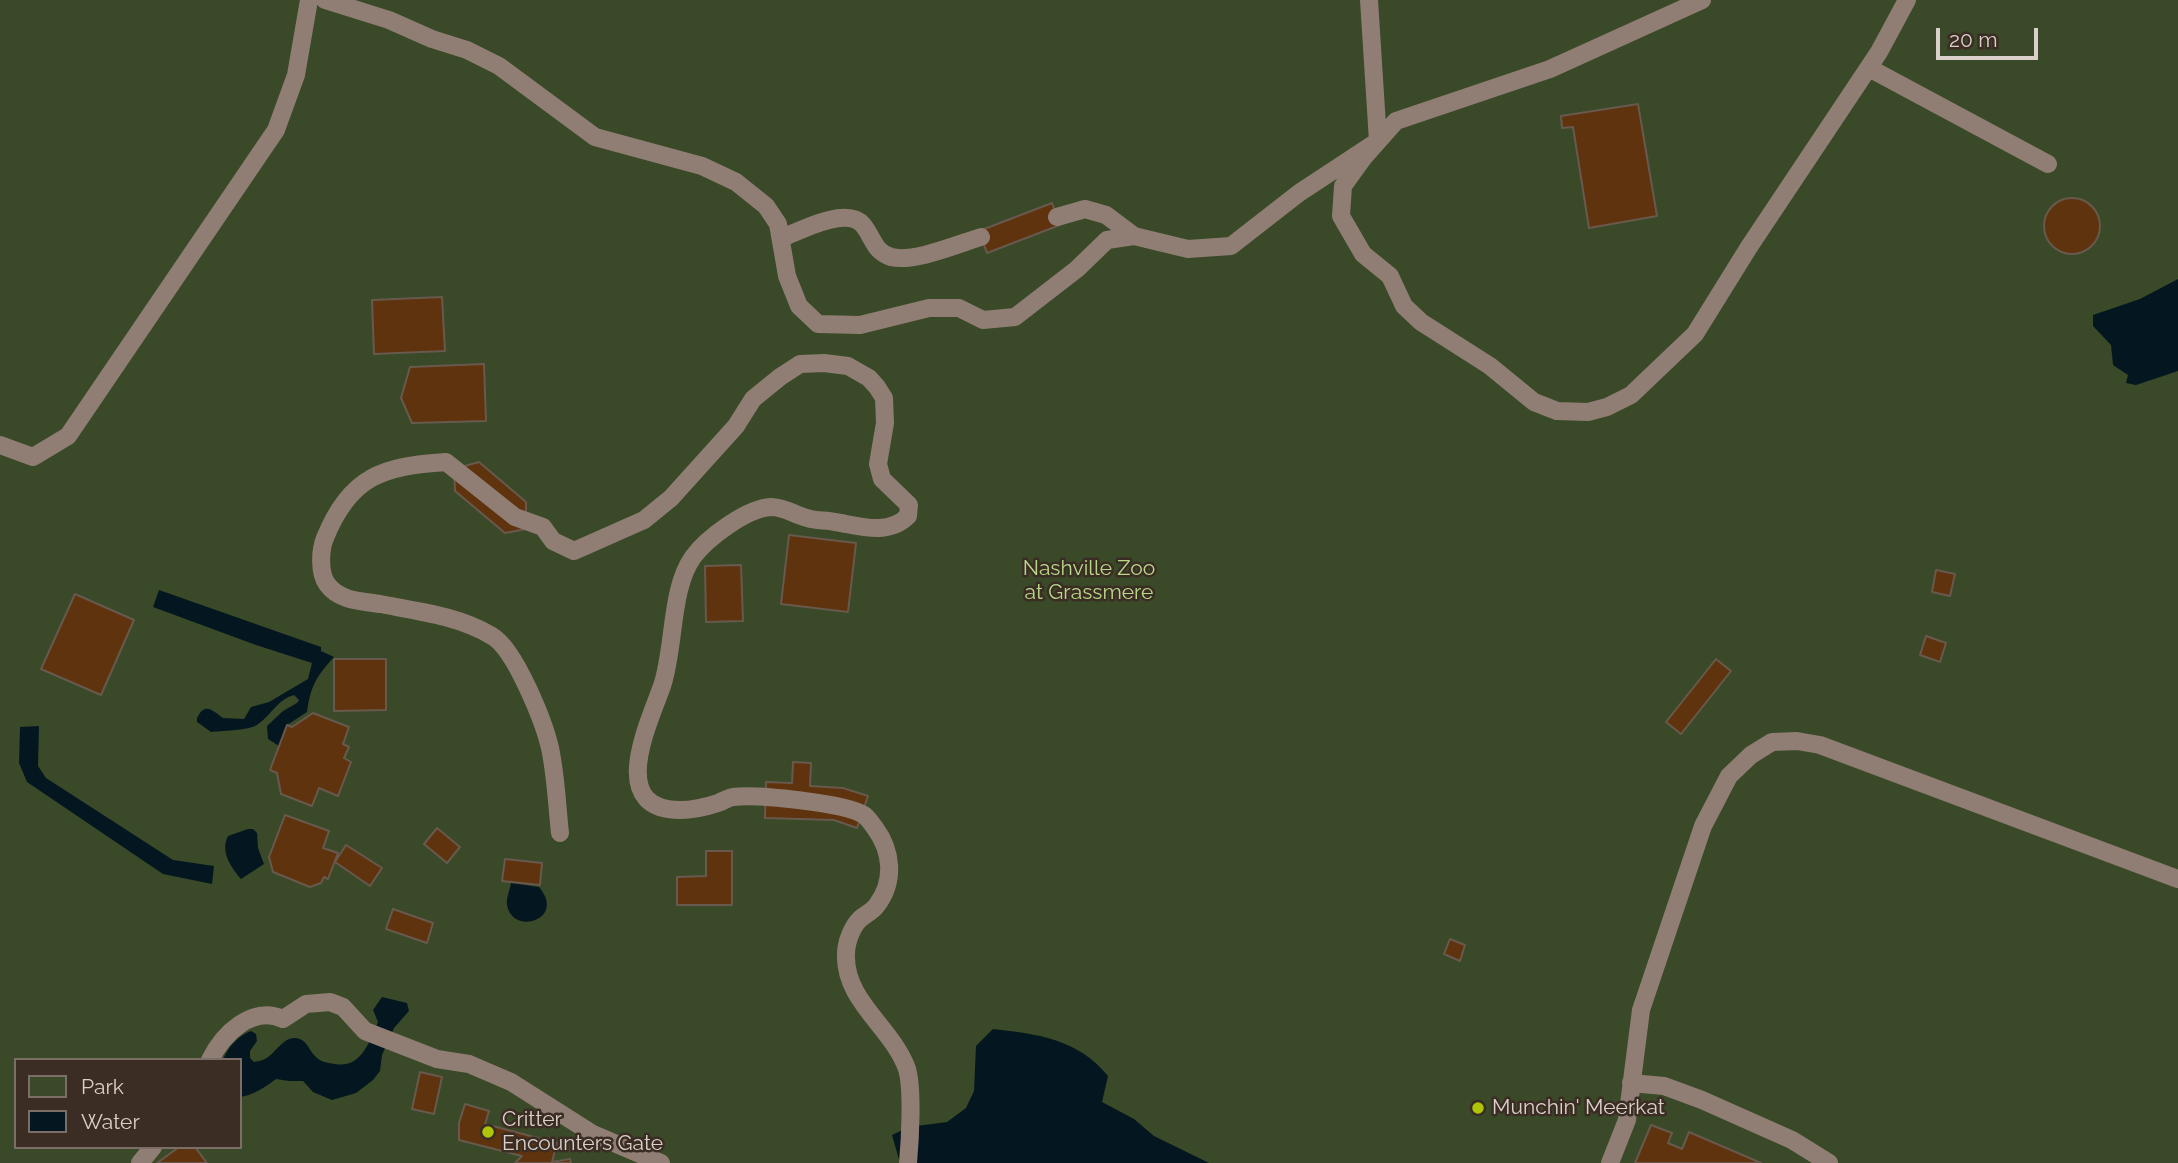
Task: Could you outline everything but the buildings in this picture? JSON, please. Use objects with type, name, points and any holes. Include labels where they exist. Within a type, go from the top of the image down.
[{"type":"lane","points":[[0,445],[33,457],[68,436],[276,130],[296,75],[309,0]]},
{"type":"lane","points":[[325,0],[389,20],[432,39],[467,50],[499,66],[596,137],[702,166],[736,182],[766,206],[778,224],[787,276],[799,306],[818,324],[860,325],[929,308],[958,308],[982,320],[1015,317],[1077,269],[1107,240],[1134,236],[1188,249],[1230,246],[1299,193],[1378,141]]},
{"type":"lane","points":[[1369,0],[1378,141]]},
{"type":"lane","points":[[1702,0],[1549,69],[1396,121],[1343,186],[1341,216],[1363,254],[1391,276],[1404,306],[1421,322],[1490,366],[1534,402],[1557,411],[1588,412],[1607,407],[1631,395],[1695,334],[1749,247],[1868,68],[1907,0]]},
{"type":"lane","points":[[1868,68],[2048,164]]},
{"type":"lane","points":[[1057,217],[1085,209],[1106,215],[1134,236]]},
{"type":"lane","points":[[782,238],[832,219],[851,217],[863,224],[880,252],[894,258],[916,256],[981,237]]},
{"type":"lane","points":[[560,833],[550,748],[513,657],[495,637],[467,624],[434,614],[341,597],[325,583],[321,549],[334,514],[352,491],[375,475],[410,465],[446,462],[515,517],[543,527],[553,541],[574,551],[643,520],[671,498],[736,426],[753,399],[800,364],[836,364],[859,371],[877,387],[884,398],[885,423],[878,464],[882,479],[909,505],[908,516],[900,525],[881,529],[807,518],[784,508],[756,509],[733,523],[702,548],[693,558],[682,584],[663,682],[639,750],[636,778],[652,804],[665,809],[700,807],[732,797],[835,805],[864,815],[882,838],[888,850],[890,876],[877,906],[858,921],[849,935],[846,954],[849,981],[894,1044],[907,1071],[910,1108],[908,1163]]},
{"type":"lane","points":[[1610,1163],[1627,1121],[1641,1010],[1703,826],[1729,776],[1751,755],[1772,742],[1797,741],[1820,745],[2178,879]]},
{"type":"lane","points":[[211,1058],[215,1049],[239,1024],[259,1015],[283,1019],[306,1004],[330,1002],[343,1007],[365,1031],[437,1059],[469,1064],[511,1082],[593,1134],[661,1163]]},
{"type":"lane","points":[[1632,1083],[1664,1086],[1702,1100],[1792,1140],[1829,1163]]},
{"type":"lane","points":[[140,1163],[151,1149]]},
{"type":"green space","name":"Nashville Zoo at Grassmere","points":[[0,0],[2178,0],[2178,1163],[0,1163]]},
{"type":"water","points":[[2178,279],[2178,371],[2136,385],[2126,383],[2128,375],[2113,365],[2111,345],[2093,326],[2093,315],[2140,299]]},
{"type":"water","points":[[159,590],[321,647],[321,651],[334,657],[315,682],[307,712],[287,725],[279,746],[268,739],[267,726],[283,711],[297,703],[299,700],[294,695],[283,700],[260,723],[251,727],[211,732],[197,722],[197,718],[203,710],[209,709],[223,718],[244,719],[251,707],[269,702],[308,679],[312,663],[153,607]]},
{"type":"water","points":[[39,726],[38,766],[46,778],[173,860],[214,866],[212,884],[163,874],[27,782],[19,763],[20,727]]},
{"type":"water","points":[[248,829],[257,833],[258,848],[264,864],[241,879],[228,859],[225,848],[228,836]]},
{"type":"water","points":[[511,883],[539,887],[546,899],[547,908],[542,915],[527,922],[518,920],[511,914],[507,902]]},
{"type":"water","points":[[382,997],[407,1003],[409,1011],[394,1028],[382,1055],[380,1071],[356,1093],[332,1100],[313,1092],[303,1081],[276,1079],[255,1093],[242,1096],[242,1058],[224,1058],[230,1047],[242,1036],[251,1031],[256,1034],[257,1041],[250,1051],[250,1058],[254,1062],[269,1057],[287,1040],[295,1038],[305,1042],[319,1060],[344,1064],[358,1058],[368,1045],[378,1022],[373,1010]]},
{"type":"water","points":[[993,1029],[1056,1040],[1084,1054],[1108,1076],[1102,1102],[1134,1119],[1154,1136],[1209,1163],[900,1163],[892,1135],[909,1127],[947,1122],[966,1108],[974,1091],[976,1046]]},
{"type":"place","name":"Munchin' Meerkat","points":[[1478,1108]]},
{"type":"place","name":"Critter Encounters Gate","points":[[488,1132]]}]
